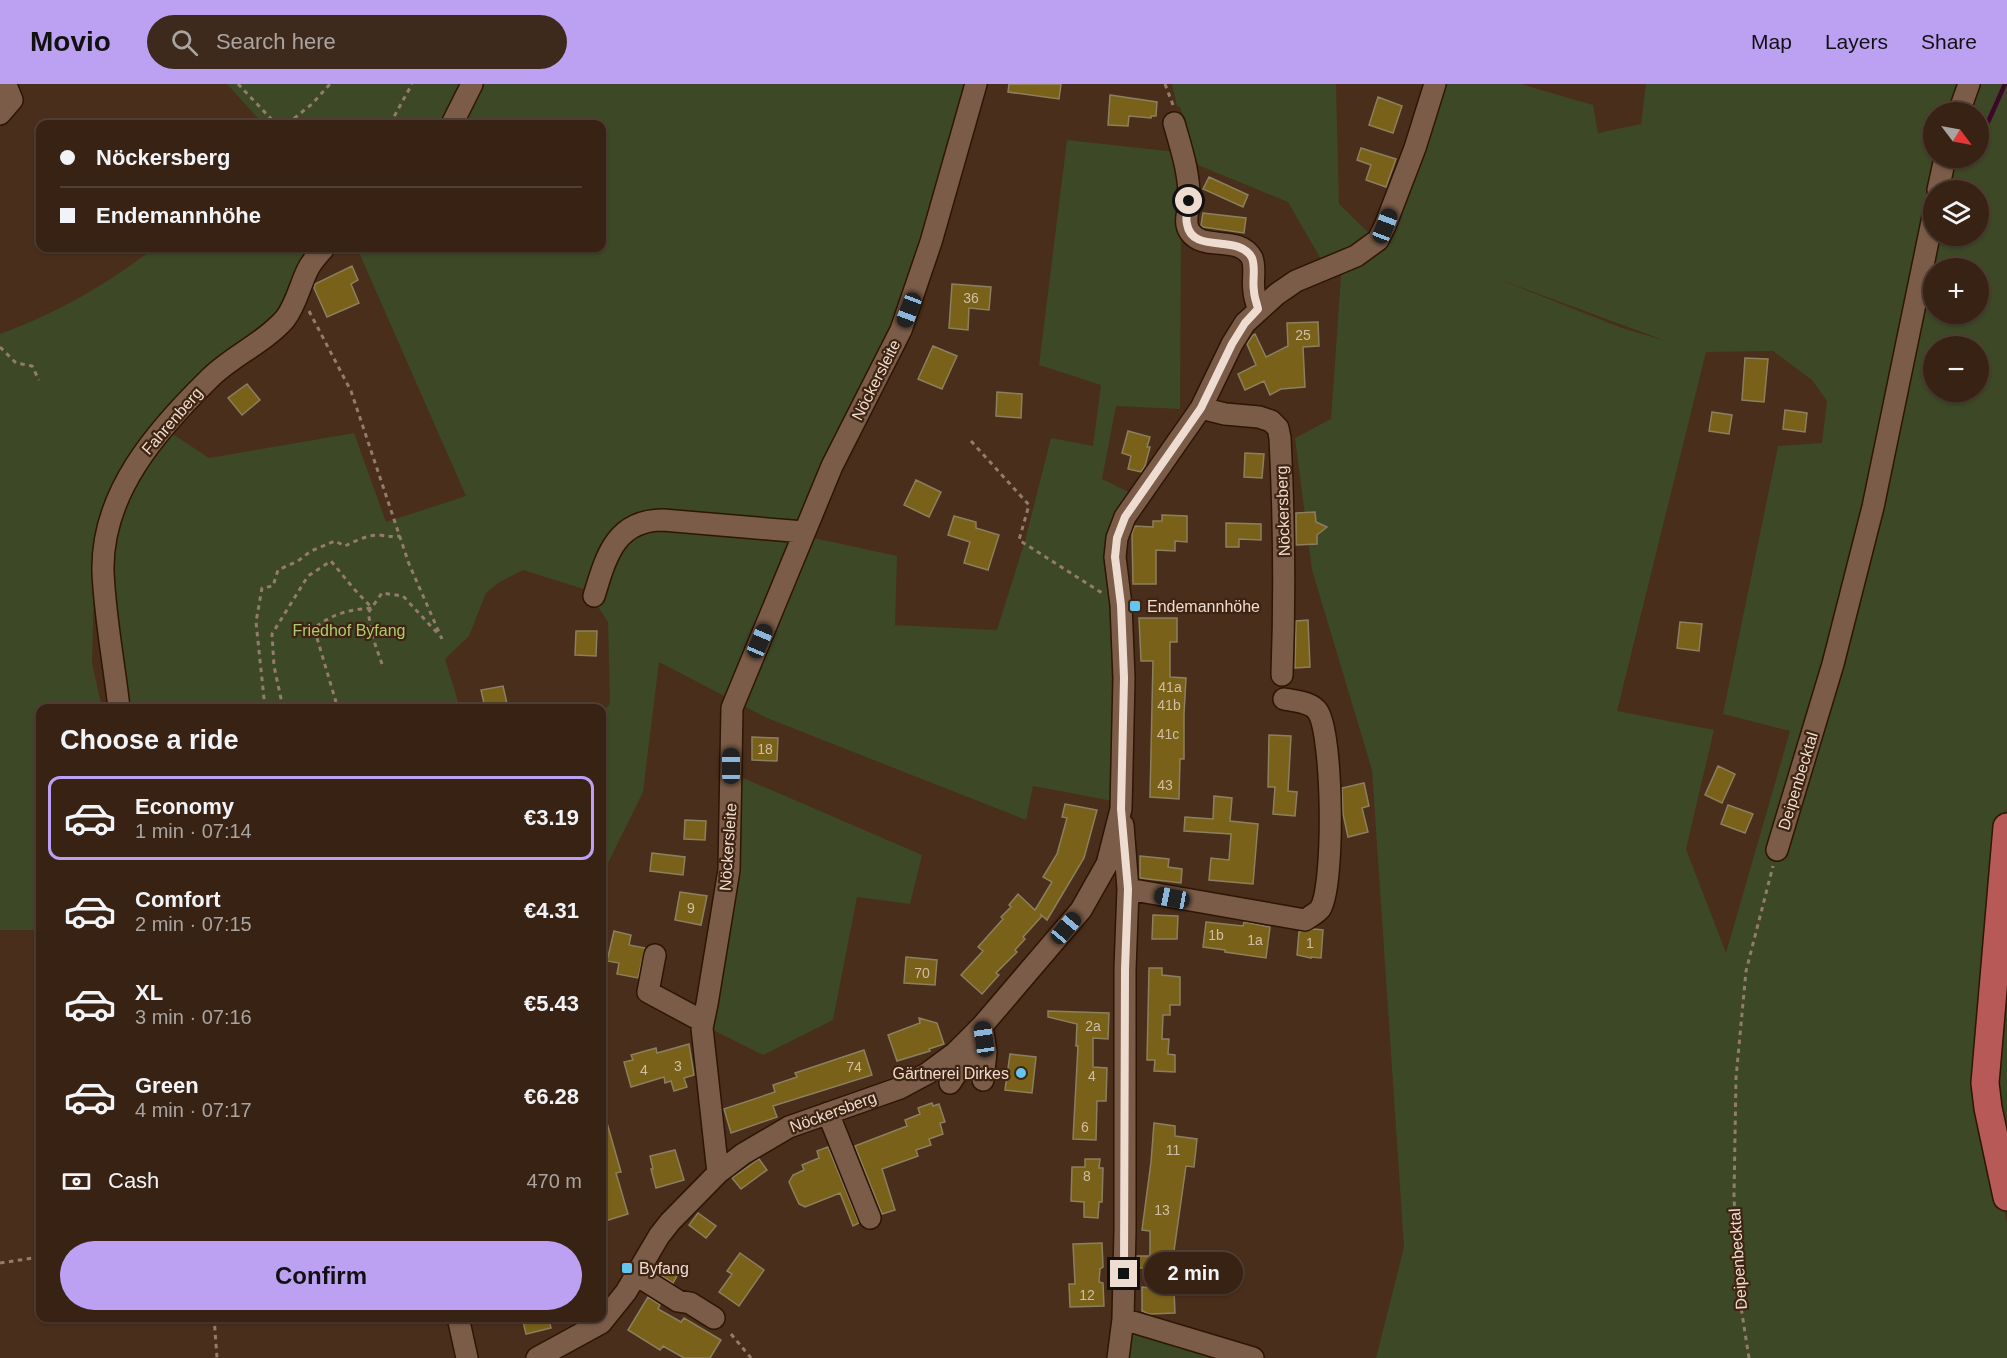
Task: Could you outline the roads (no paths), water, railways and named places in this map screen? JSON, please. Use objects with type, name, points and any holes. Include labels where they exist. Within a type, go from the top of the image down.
[{"type":"main road","points":[[2007,827],[1985,1083],[2007,1197]]},
{"type":"street","points":[[454,120],[472,84]]},
{"type":"street","name":"Nöckersleite","points":[[718,1173],[702,1021],[707,1004],[729,870],[732,708],[832,466],[901,330],[931,242],[976,84]]},
{"type":"street","name":"Nöckersberg","points":[[606,1317],[621,1299],[659,1236],[718,1173],[742,1154],[789,1127],[900,1088],[928,1073],[956,1053],[982,1026],[1081,910],[1107,864],[1121,809],[1124,678],[1121,605],[1115,557],[1117,538],[1125,517],[1201,408],[1232,344],[1245,323],[1258,309],[1296,281],[1356,256],[1378,240],[1415,148],[1435,84]]},
{"type":"street","points":[[1963,102],[1969,84]]},
{"type":"street","points":[[0,114],[12,100],[6,85]]},
{"type":"street","points":[[1174,123],[1188,174],[1189,201],[1186,223],[1190,233],[1199,240],[1235,245],[1244,249],[1252,259],[1254,291],[1258,309]]},
{"type":"street","name":"Deipenbecktal","points":[[1777,850],[1833,664],[1873,507],[1927,246]]},
{"type":"street","name":"Fahrenberg","points":[[119,704],[103,572],[104,547],[114,504],[134,468],[170,419],[221,367],[285,319],[309,267],[321,252]]},
{"type":"street","name":"Nöckersberg","points":[[1201,408],[1226,414],[1259,417],[1271,421],[1278,428],[1281,438],[1285,536],[1282,675]]},
{"type":"street","points":[[594,597],[609,555],[625,531],[636,524],[650,520],[663,520],[804,532]]},
{"type":"street","points":[[1128,889],[1305,920],[1319,910],[1327,890],[1330,852],[1328,751],[1318,712],[1310,705],[1284,699]]},
{"type":"street","points":[[1118,1358],[1123,1319],[1125,980],[1128,889],[1121,809]]},
{"type":"street","points":[[655,954],[648,992],[702,1021]]},
{"type":"street","points":[[982,1026],[986,1052],[983,1080]]},
{"type":"street","points":[[950,1083],[956,1074],[986,1052]]},
{"type":"street","points":[[828,1113],[870,1218]]},
{"type":"street","points":[[635,1275],[678,1301],[690,1303],[714,1318]]},
{"type":"street","points":[[1123,1319],[1253,1358]]},
{"type":"street","points":[[459,1322],[467,1358]]},
{"type":"street","name":"Nöckersberg","points":[[537,1358],[602,1322]]},
{"type":"waterway","points":[[1989,120],[2005,84]]},
{"type":"place","name":"Endemannhöhe","points":[[1135,606]]},
{"type":"place","name":"Gärtnerei Dirkes","points":[[1021,1073]]},
{"type":"place","name":"Byfang","points":[[627,1268]]},
{"type":"park label","name":"Friedhof Byfang","points":[[349,630]]}]
